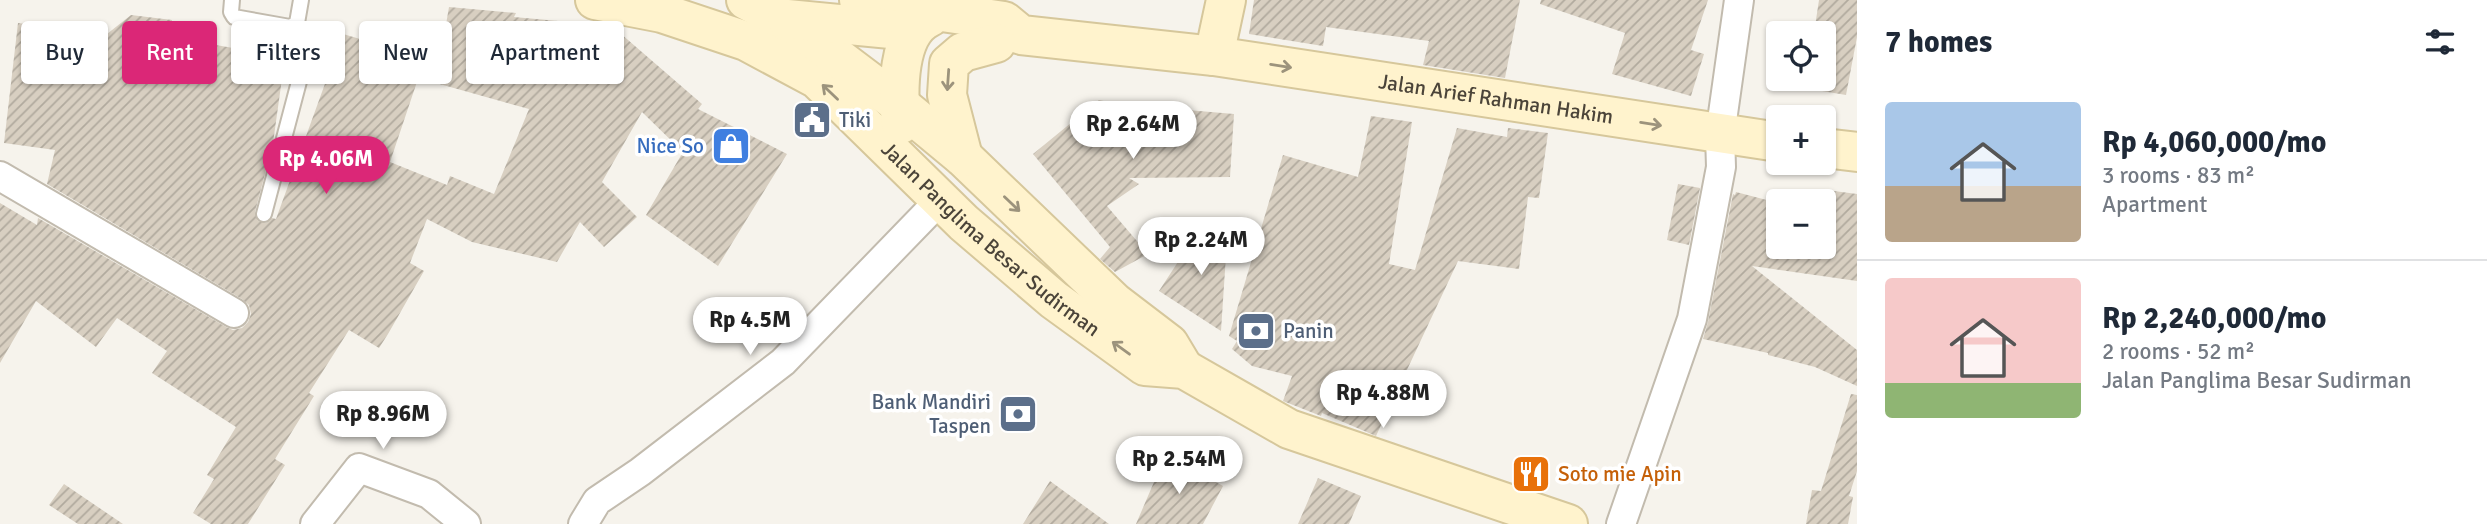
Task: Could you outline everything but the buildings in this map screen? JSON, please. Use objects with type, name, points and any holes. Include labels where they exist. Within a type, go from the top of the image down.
[{"type":"main road","points":[[596,0],[662,13]]},
{"type":"main road","name":"Jalan Panglima Besar Sudirman","points":[[746,0],[797,27],[900,104],[962,157],[1114,302],[1169,344],[1184,369]]},
{"type":"main road","points":[[859,0],[944,10],[1004,21],[1008,39],[963,52],[949,64],[947,95],[962,157]]},
{"type":"main road","points":[[1214,56],[1226,0]]},
{"type":"main road","points":[[928,186],[904,146],[900,104],[901,71],[912,32],[923,20],[944,10]]},
{"type":"main road","name":"Jalan Arief Rahman Hakim","points":[[662,13],[781,19],[1214,56],[1766,141]]},
{"type":"main road","name":"Jalan Panglima Besar Sudirman","points":[[662,13],[746,41],[817,79],[964,223],[1054,300],[1145,366],[1184,369],[1289,429],[1559,523]]},
{"type":"main road","points":[[1836,149],[1857,152]]},
{"type":"street","points":[[1621,524],[1692,319],[1721,167],[1720,135],[1739,0]]},
{"type":"street","points":[[0,176],[234,313]]},
{"type":"street","points":[[583,524],[597,501],[640,472],[783,362],[928,186]]},
{"type":"street","points":[[315,524],[359,468],[429,495],[466,524]]},
{"type":"lane","points":[[232,0],[231,12],[234,17],[258,21]]},
{"type":"lane","points":[[297,21],[301,0]]},
{"type":"lane","points":[[264,214],[298,84]]},
{"type":"place","name":"Tiki","points":[[812,120]]},
{"type":"place","name":"Nice So","points":[[731,146]]},
{"type":"place","name":"Panin","points":[[1256,331]]},
{"type":"place","name":"Bank Mandiri Taspen","points":[[1018,414]]},
{"type":"place","name":"Soto mie Apin","points":[[1531,474]]}]
